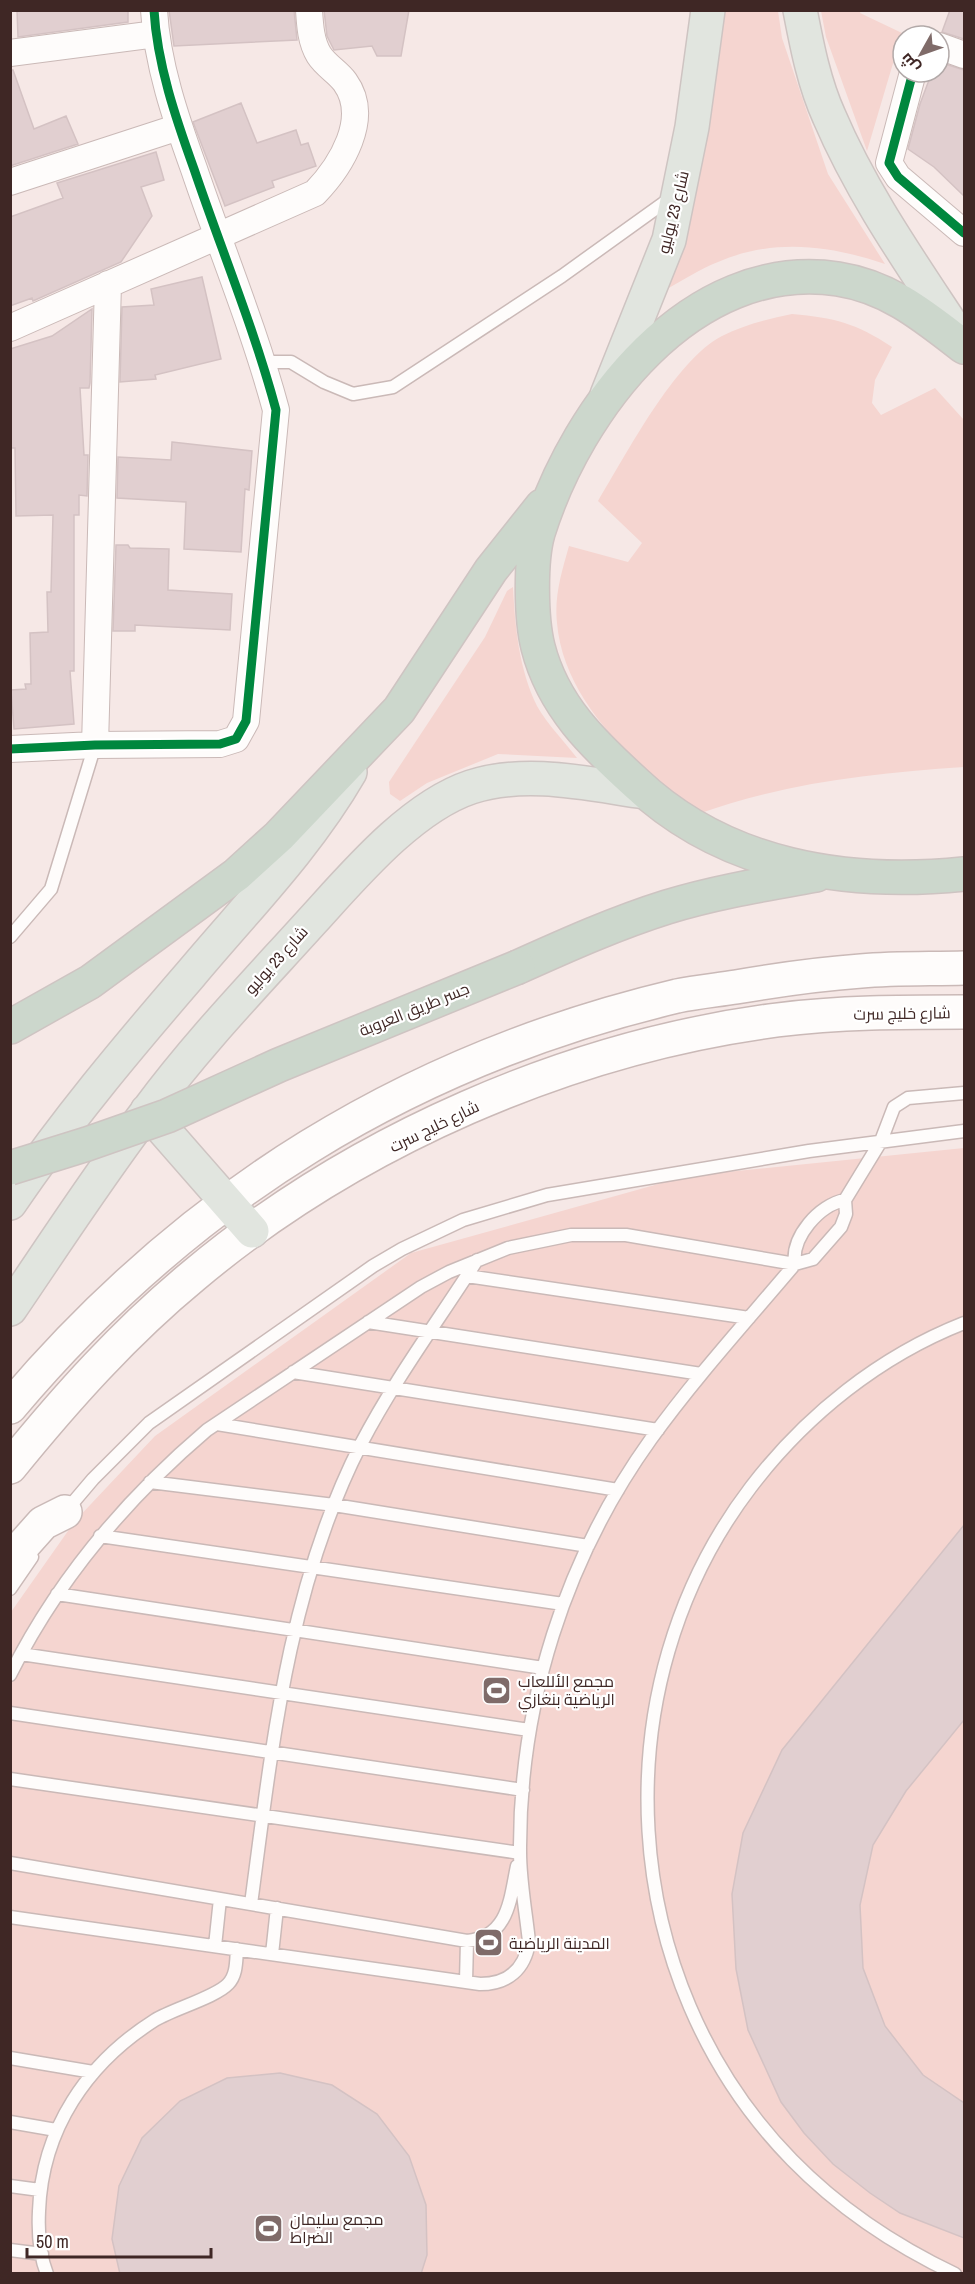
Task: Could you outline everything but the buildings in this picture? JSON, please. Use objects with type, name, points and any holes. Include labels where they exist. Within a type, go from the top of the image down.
[{"type":"highway","points":[[964,346],[904,301],[883,291],[837,279],[789,278],[736,291],[712,303],[664,334],[631,366],[577,445],[555,490],[537,536],[532,595],[539,648],[557,695],[570,717],[586,737],[645,792],[694,829],[721,842],[824,873],[915,879],[964,874]]},
{"type":"highway","points":[[10,1027],[90,982],[236,875],[279,836],[399,710],[491,570],[555,490]]},
{"type":"highway","name":"جسر طريق العروبة","points":[[10,1167],[87,1144],[167,1116],[279,1065],[518,967],[591,934],[667,907],[745,887],[824,873]]},
{"type":"main road","name":"شارع 23 يوليو","points":[[603,404],[669,240],[692,127],[708,10]]},
{"type":"main road","points":[[800,10],[809,57],[828,114],[857,177],[964,346]]},
{"type":"main road","points":[[10,1203],[43,1154],[111,1070],[293,856],[337,795],[363,750]]},
{"type":"main road","name":"شارع 23 يوليو","points":[[10,1309],[147,1111],[221,1021],[382,848],[429,809],[470,788],[517,778],[566,780],[645,792]]},
{"type":"main road","points":[[10,1407],[67,1344],[136,1274],[226,1200],[332,1132],[408,1091],[485,1057],[594,1018],[680,995],[861,970],[964,968]]},
{"type":"main road","name":"شارع خليج سرت","points":[[10,1467],[64,1401],[134,1330],[194,1275],[252,1231],[350,1168],[420,1130],[499,1094],[588,1062],[691,1035],[778,1020],[870,1012],[964,1012]]},
{"type":"main road","points":[[147,1111],[252,1231]]},
{"type":"main road","points":[[10,1560],[43,1523],[65,1512]]},
{"type":"street","points":[[10,328],[315,193],[334,174],[349,141],[357,107],[346,82],[320,56],[311,34],[309,10]]},
{"type":"street","points":[[10,53],[155,22],[179,127],[263,362],[276,410],[246,721],[236,739],[220,744],[95,745],[10,749]]},
{"type":"street","points":[[910,84],[889,163],[898,177],[964,233]]},
{"type":"street","points":[[10,182],[179,127]]},
{"type":"street","points":[[95,745],[108,284]]},
{"type":"lane","points":[[263,362],[291,362],[324,382],[353,394],[393,387],[562,276],[679,193]]},
{"type":"lane","points":[[10,938],[51,889],[95,745]]},
{"type":"lane","points":[[10,1675],[57,1594],[100,1536],[150,1482],[217,1424],[421,1287],[478,1259],[539,1240],[571,1234],[626,1235],[795,1264],[813,1259],[831,1240],[844,1221],[845,1200],[881,1140],[890,1112],[898,1102],[908,1098],[964,1094]]},
{"type":"lane","points":[[10,1589],[65,1512],[93,1479],[149,1423],[373,1266],[432,1234],[505,1206],[548,1195],[881,1140],[964,1131]]},
{"type":"lane","points":[[10,1917],[490,1984],[501,1981],[518,1970],[524,1962],[529,1942],[520,1853],[529,1730],[543,1668],[563,1604],[588,1546],[618,1490],[658,1430],[701,1374],[795,1264],[797,1246],[811,1222],[827,1206],[845,1200]]},
{"type":"lane","points":[[251,1904],[280,1692],[310,1568],[360,1446],[391,1389],[478,1259]]},
{"type":"lane","points":[[467,1276],[749,1318]]},
{"type":"lane","points":[[368,1322],[701,1374]]},
{"type":"lane","points":[[955,2274],[883,2235],[851,2212],[791,2159],[741,2098],[700,2029],[670,1956],[652,1878],[646,1799],[652,1720],[670,1642],[700,1568],[741,1500],[792,1439],[851,1387],[918,1344],[964,1323]]},
{"type":"lane","points":[[293,1372],[658,1430]]},
{"type":"lane","points":[[217,1424],[618,1490]]},
{"type":"lane","points":[[150,1482],[334,1505],[588,1546]]},
{"type":"lane","points":[[100,1536],[563,1604]]},
{"type":"lane","points":[[57,1594],[294,1628],[543,1668]]},
{"type":"lane","points":[[21,1654],[529,1730]]},
{"type":"lane","points":[[10,1713],[523,1790]]},
{"type":"lane","points":[[10,1779],[520,1853]]},
{"type":"lane","points":[[10,1863],[467,1941],[488,1936],[503,1921],[520,1853]]},
{"type":"lane","points":[[215,1946],[220,1899]]},
{"type":"lane","points":[[272,1954],[277,1908]]},
{"type":"lane","points":[[466,1981],[467,1941]]},
{"type":"lane","points":[[47,2274],[38,2219],[40,2190],[56,2130],[74,2097],[93,2072],[128,2039],[157,2019],[225,1987],[235,1971],[237,1949]]},
{"type":"lane","points":[[10,2058],[93,2072]]},
{"type":"lane","points":[[10,2122],[56,2130]]},
{"type":"lane","points":[[10,2186],[40,2190]]},
{"type":"lane","points":[[10,2250],[42,2254]]},
{"type":"shaded area","points":[[725,11],[778,11],[782,38],[828,174],[885,264],[843,252],[781,247],[739,254],[711,265],[665,290],[718,55]]},
{"type":"shaded area","points":[[821,11],[861,11],[860,13],[891,28],[891,70],[867,151],[826,37]]},
{"type":"shaded area","points":[[792,314],[821,317],[845,323],[867,332],[892,347],[875,380],[872,403],[881,415],[935,388],[964,420],[964,767],[829,781],[763,794],[698,814],[629,754],[589,706],[574,680],[563,652],[556,613],[559,584],[569,546],[628,562],[642,543],[598,501],[653,410],[687,365],[704,348],[722,336],[756,323]]},
{"type":"shaded area","points":[[513,587],[519,648],[531,692],[546,719],[577,758],[498,754],[427,783],[400,801],[390,794],[389,782],[485,637],[507,591]]},
{"type":"shaded area","name":"المدينة الرياضية","points":[[964,1148],[964,2273],[11,2274],[11,1612],[75,1521],[155,1436],[411,1253],[687,1176]]},
{"type":"cycle path","points":[[10,749],[95,745],[220,744],[236,739],[246,721],[276,410],[248,319],[174,111],[159,51],[154,10]]},
{"type":"cycle path","points":[[910,84],[889,163],[898,177],[964,233]]},
{"type":"place","name":"مجمع الأللعاب الرياضية بنغازي","points":[[497,1690]]},
{"type":"place","name":"المدينة الرياضية","points":[[488,1943]]},
{"type":"place","name":"مجمع سليمان الضراط","points":[[269,2228]]}]
